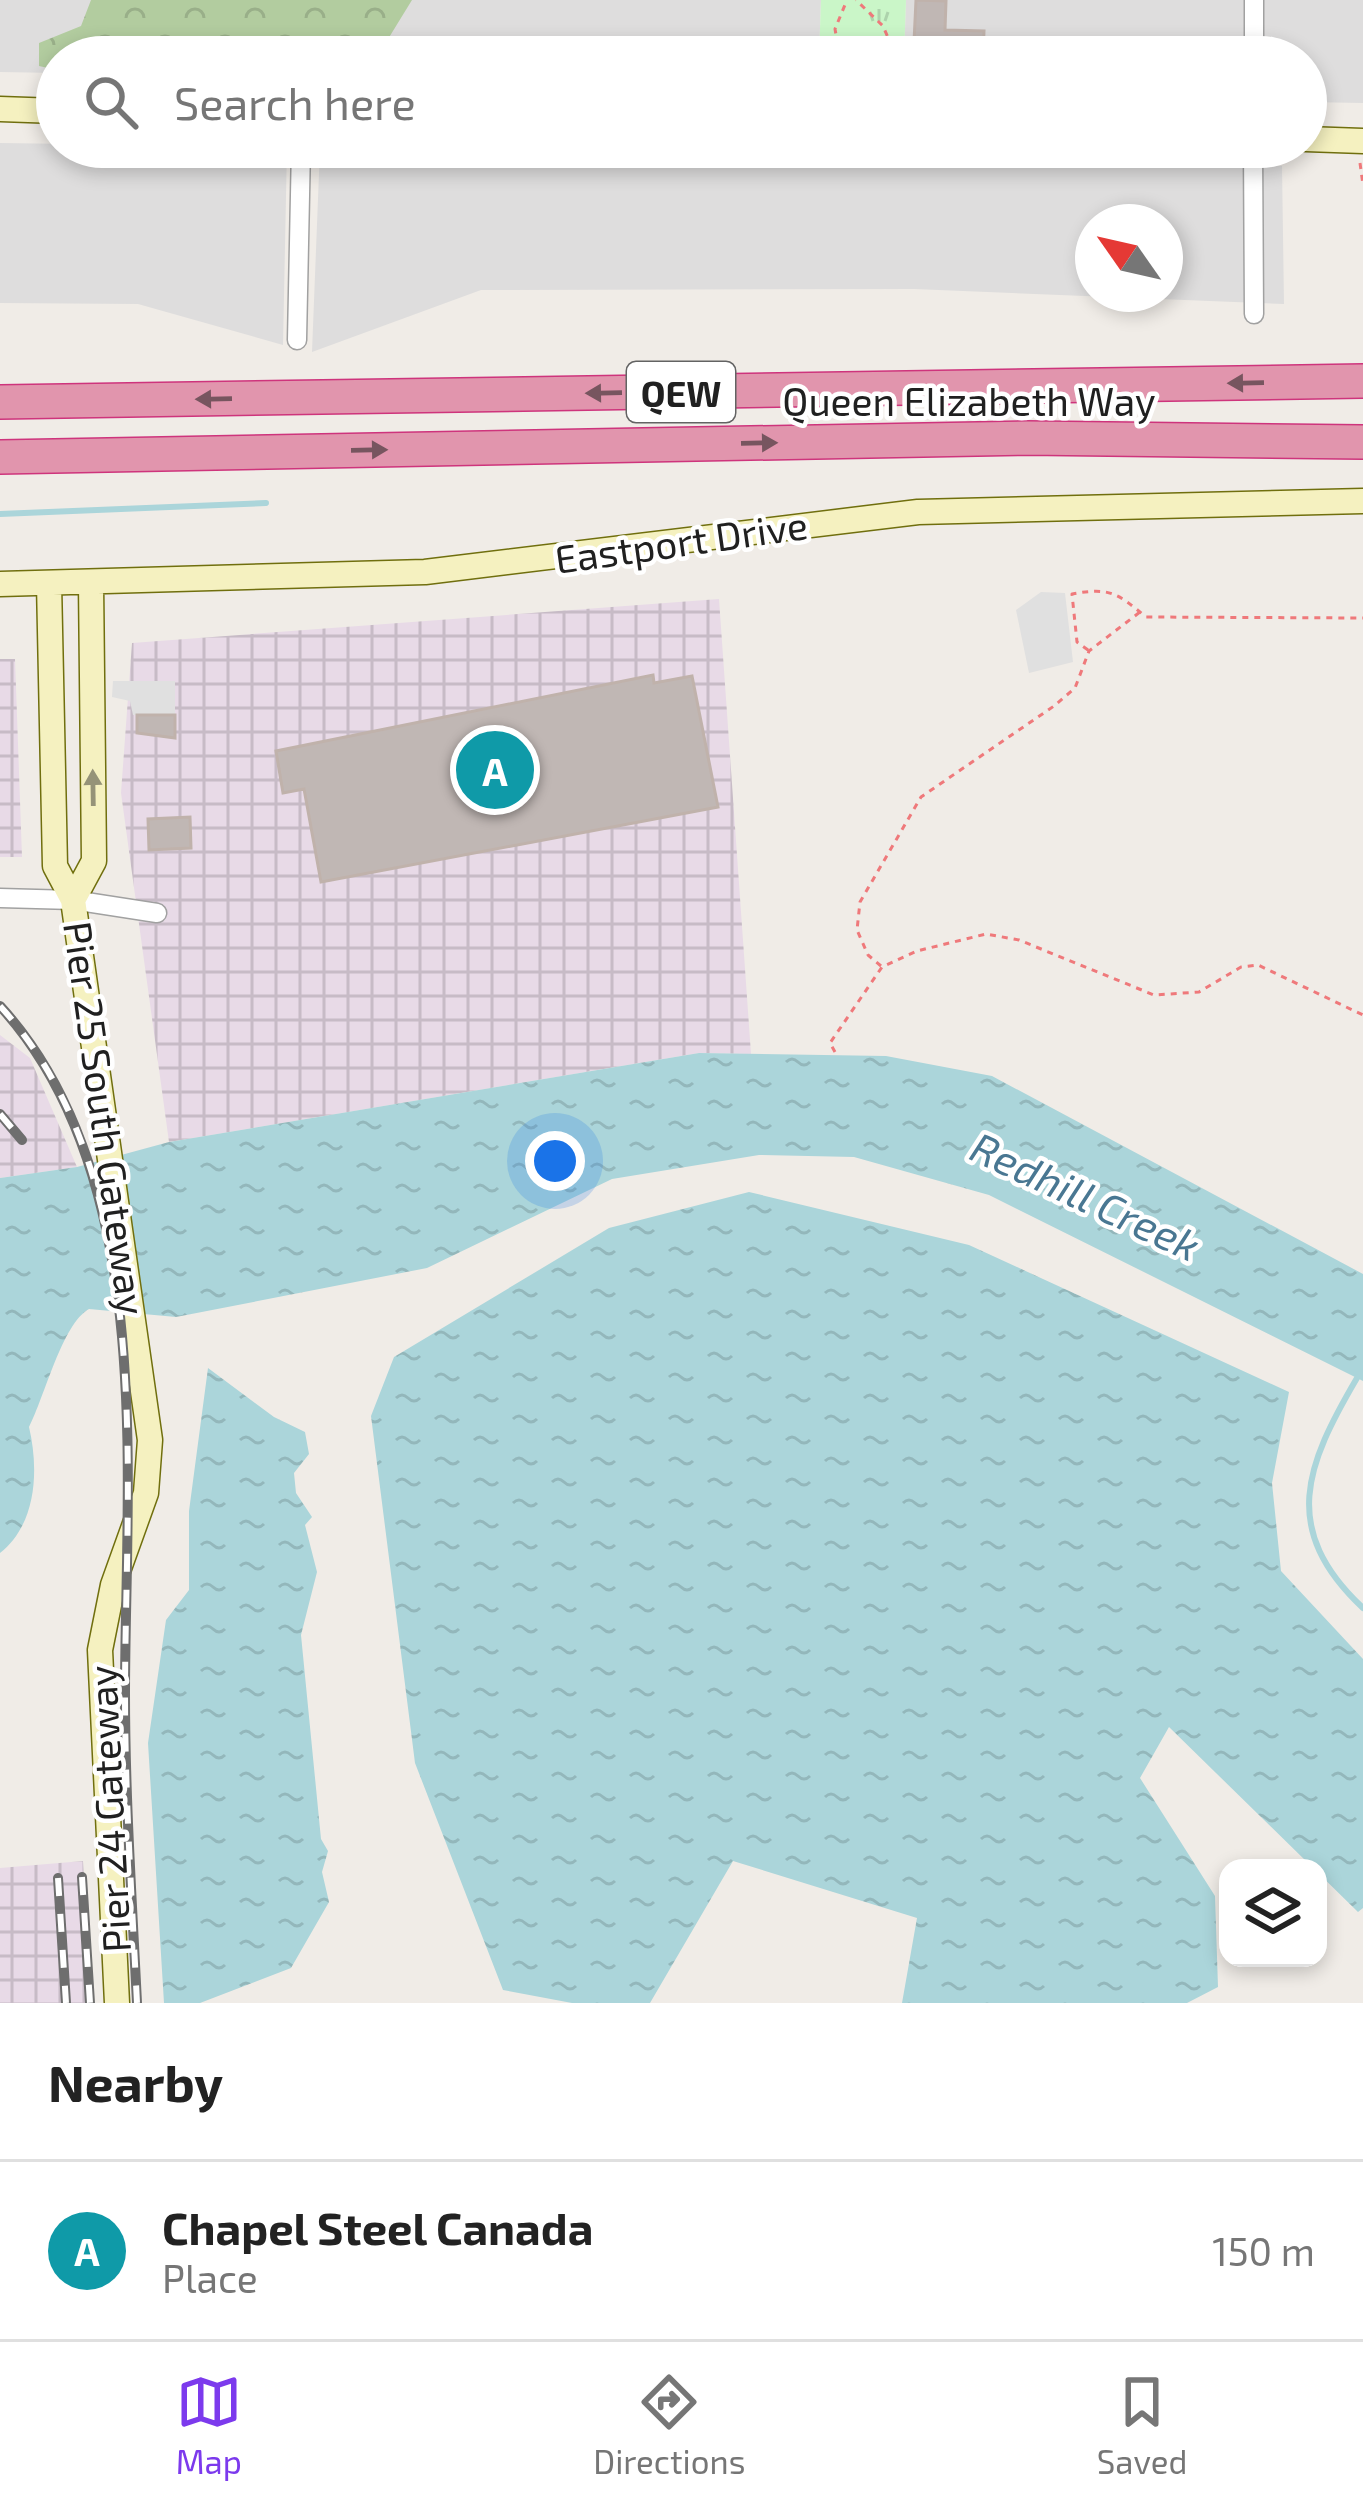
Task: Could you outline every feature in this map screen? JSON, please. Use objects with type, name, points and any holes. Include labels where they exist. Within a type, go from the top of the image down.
[{"type":"highway","name":"Queen Elizabeth Way","points":[[0,402],[1362,381]]},
{"type":"highway","name":"Queen Elizabeth Way","points":[[0,457],[1027,438],[1363,442]]},
{"type":"street","points":[[1254,0],[1254,36]]},
{"type":"street","points":[[0,110],[36,111]]},
{"type":"street","points":[[1327,140],[1363,141]]},
{"type":"street","points":[[297,340],[301,168]]},
{"type":"street","points":[[1253,168],[1254,314]]},
{"type":"street","name":"Eastport Drive","points":[[0,584],[293,580],[465,569],[918,512],[1363,501]]},
{"type":"street","name":"Pier 25 South Gateway","points":[[74,900],[94,861],[91,583]]},
{"type":"street","name":"Pier 25 South Gateway","points":[[49,584],[55,866],[74,900],[138,1336]]},
{"type":"street","points":[[0,898],[74,900],[158,913]]},
{"type":"street","name":"Pier 24 Gateway","points":[[117,2003],[99,1672],[105,1616],[151,1466],[138,1336]]},
{"type":"path","points":[[836,36],[847,0]]},
{"type":"path","points":[[856,0],[887,36]]},
{"type":"path","points":[[1089,651],[1077,642],[1072,594],[1116,590],[1146,617],[1363,618]]},
{"type":"path","points":[[882,967],[868,955],[856,930],[860,902],[921,797],[1075,688],[1089,651],[1140,612]]},
{"type":"path","points":[[835,1052],[830,1043],[882,967],[917,951],[986,934],[1019,940],[1154,994],[1199,992],[1241,967],[1258,964],[1363,1015]]},
{"type":"shaded area","points":[[0,0],[821,0],[820,36],[36,36],[36,73],[0,72]]},
{"type":"shaded area","points":[[906,0],[1363,0],[1363,103],[1327,102],[1327,36],[905,36]]},
{"type":"shaded area","points":[[0,143],[36,144],[36,168],[287,168],[283,345],[138,304],[0,303]]},
{"type":"shaded area","points":[[319,168],[1282,168],[1284,304],[1183,300],[1183,204],[1075,204],[1075,296],[914,289],[481,290],[312,352]]},
{"type":"shaded area","points":[[1041,592],[1065,593],[1073,662],[1029,673],[1016,610]]},
{"type":"shaded area","points":[[719,599],[751,1054],[699,1053],[169,1142],[121,793],[132,643]]},
{"type":"shaded area","points":[[0,659],[15,659],[22,857],[0,857]]},
{"type":"shaded area","points":[[113,681],[175,681],[175,715],[133,715],[130,701],[112,697]]},
{"type":"shaded area","points":[[0,1035],[30,1058],[77,1167],[0,1178]]},
{"type":"shaded area","points":[[83,1861],[91,2003],[0,2003],[0,1868]]},
{"type":"green space","points":[[91,0],[412,0],[390,36],[56,36],[81,26]]},
{"type":"green space","points":[[821,0],[906,0],[905,36],[820,36]]},
{"type":"water","name":"Redhill Creek","points":[[699,1053],[886,1056],[992,1076],[1363,1274],[1363,1381],[989,1195],[854,1157],[759,1155],[612,1179],[427,1268],[176,1317],[89,1309],[70,1329],[29,1427],[32,1495],[22,1527],[0,1553],[0,1178],[77,1167],[169,1142]]},
{"type":"water","points":[[749,1192],[969,1245],[1289,1392],[1272,1483],[1281,1571],[1363,1659],[1363,1908],[1358,1912],[1327,1882],[1327,1859],[1304,1859],[1169,1727],[1140,1778],[1215,1896],[1218,1987],[1187,2003],[902,2003],[917,1918],[733,1861],[650,2003],[572,2003],[503,1990],[415,1763],[371,1416],[394,1357],[609,1228]]},
{"type":"water","points":[[208,1368],[274,1417],[305,1432],[309,1454],[294,1473],[296,1493],[312,1517],[305,1525],[317,1572],[301,1635],[321,1839],[328,1851],[322,1872],[329,1902],[291,1968],[200,2003],[164,2003],[148,1743],[166,1620],[189,1590],[189,1511]]},
{"type":"building","points":[[916,0],[946,1],[945,30],[984,31],[984,36],[914,36]]},
{"type":"building","points":[[653,675],[654,683],[692,676],[718,807],[321,882],[304,789],[283,793],[276,751]]},
{"type":"building","points":[[137,715],[175,715],[175,738],[137,733]]},
{"type":"building","points":[[190,817],[191,848],[149,850],[148,819]]},
{"type":"waterway","points":[[0,514],[266,503]]},
{"type":"waterway","points":[[1357,1378],[1325,1440],[1309,1496],[1319,1551],[1363,1608]]},
{"type":"railway","points":[[0,1006],[51,1076],[86,1156],[109,1242],[122,1333],[128,1520],[126,1771],[137,2003]]},
{"type":"railway","points":[[0,1114],[22,1140]]},
{"type":"railway","points":[[82,1877],[90,2003]]},
{"type":"railway","points":[[58,1878],[66,2003]]},
{"type":"place","name":"Chapel Steel Canada","points":[[495,770]]}]
